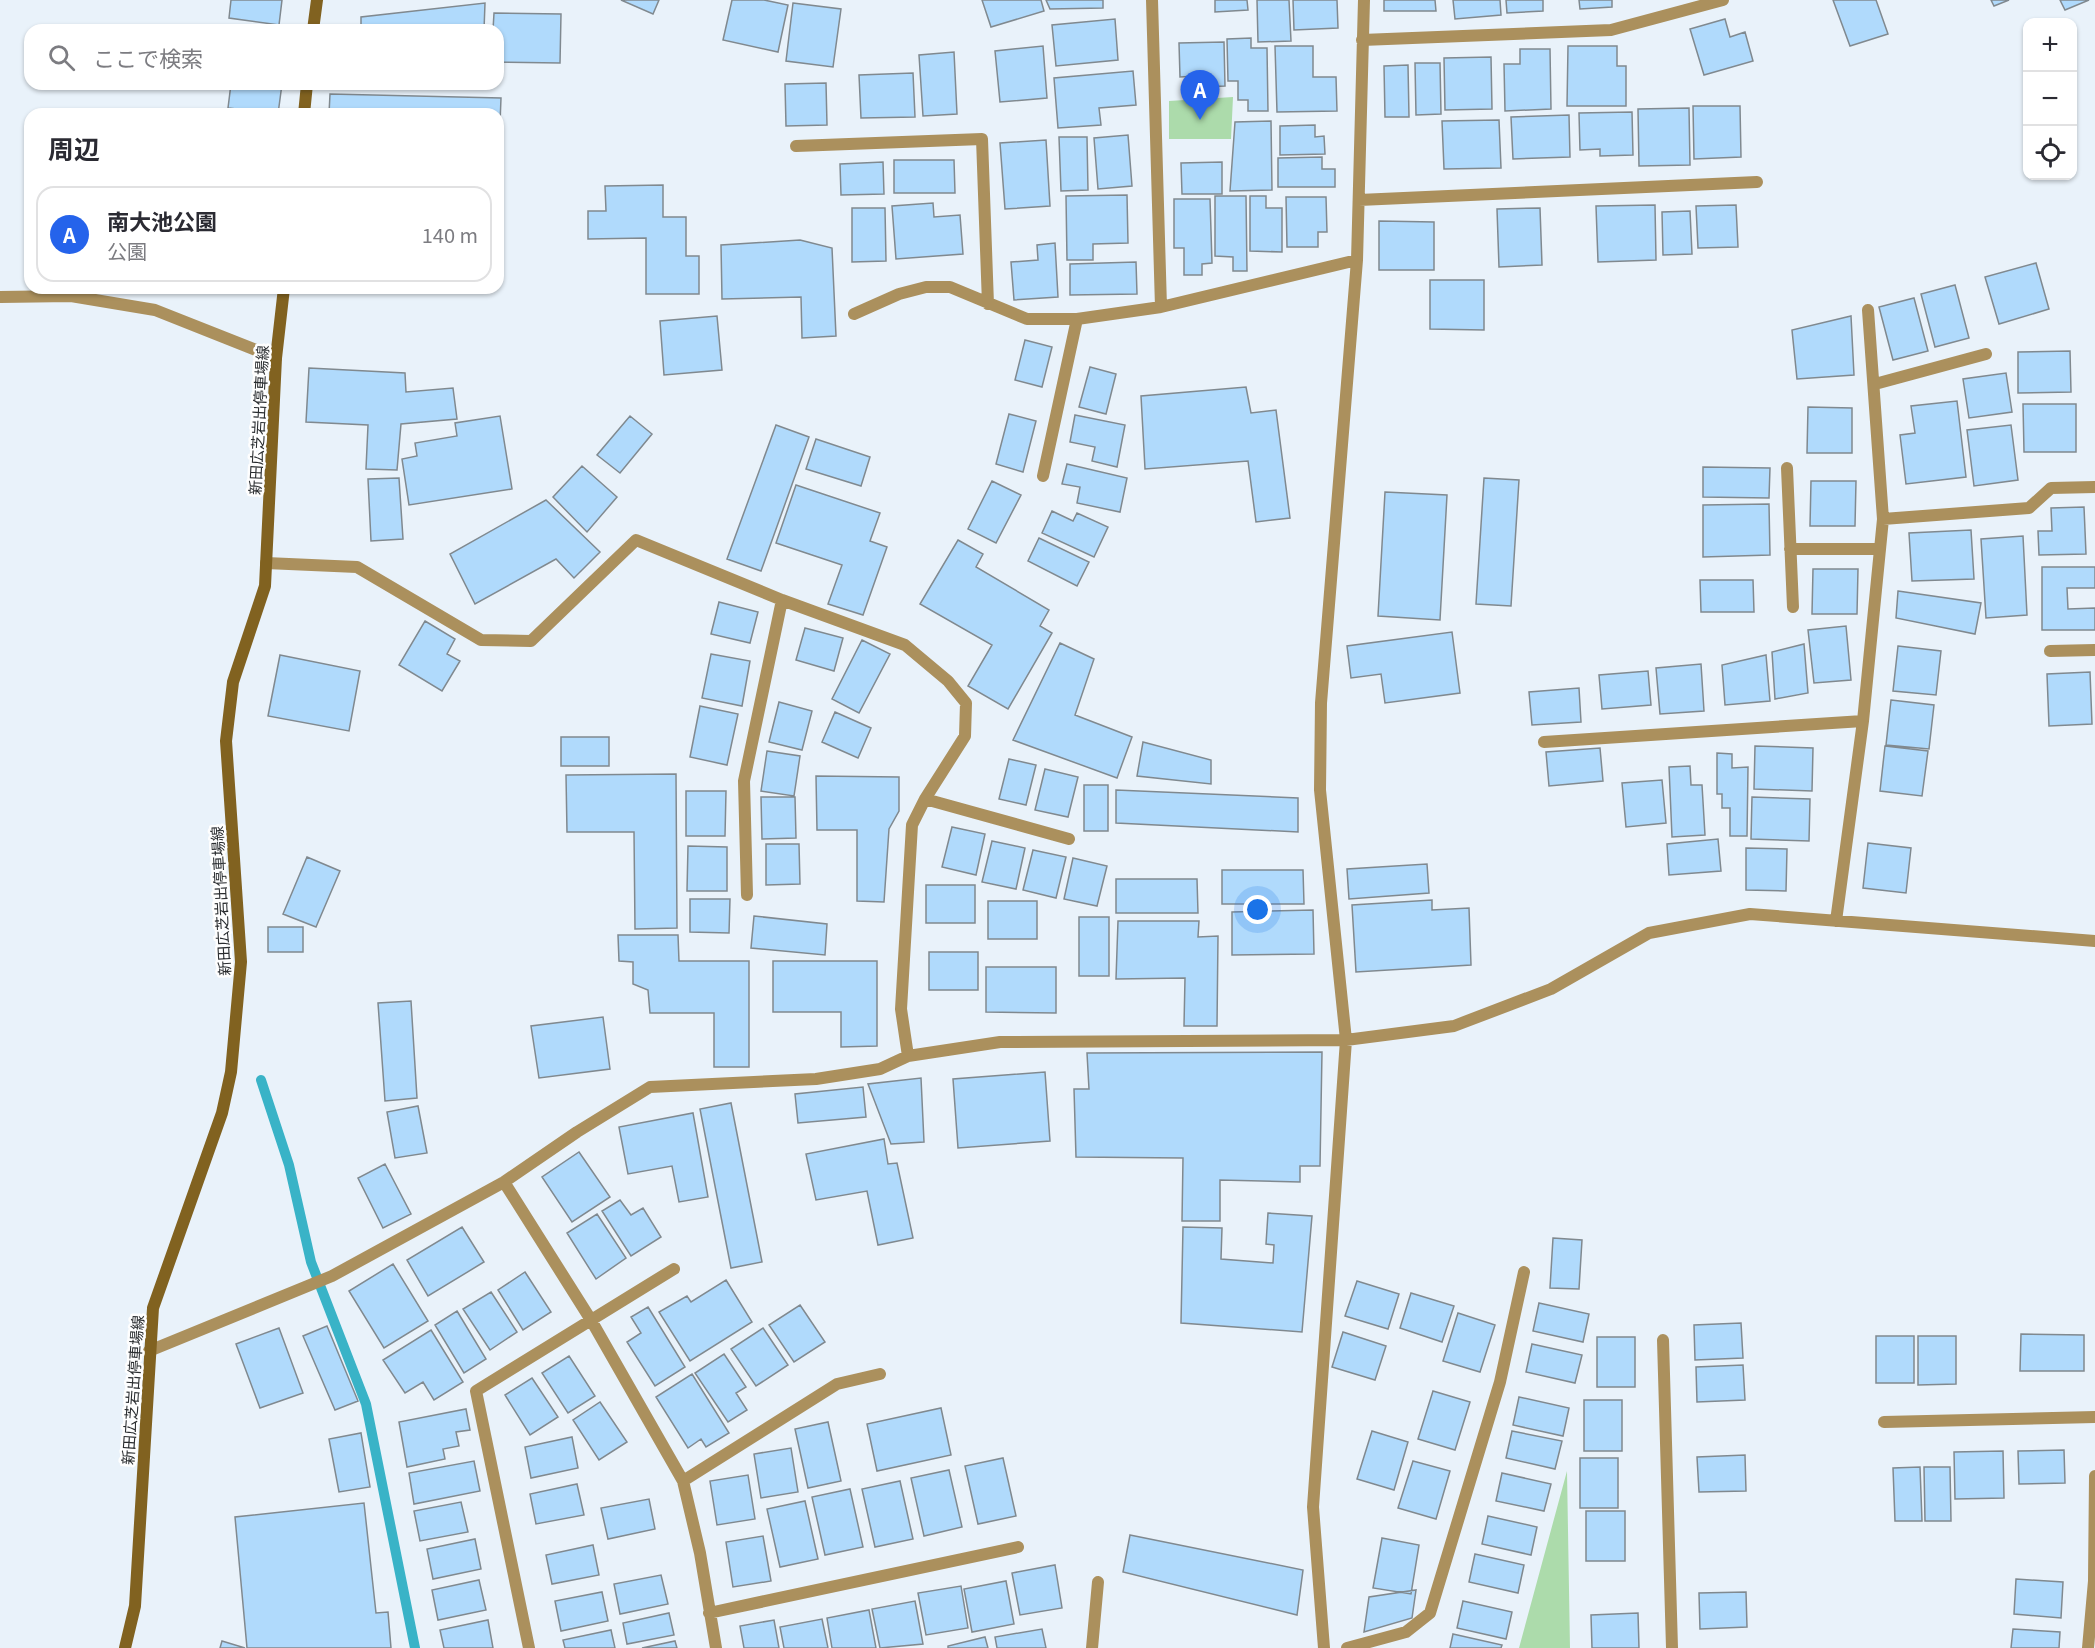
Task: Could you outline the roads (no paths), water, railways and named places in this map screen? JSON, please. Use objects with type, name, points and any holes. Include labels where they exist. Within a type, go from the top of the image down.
[{"type":"main road","points":[[314,24],[317,0]]},
{"type":"main road","points":[[305,108],[306,90]]},
{"type":"main road","name":"新田広芝岩出停車場線","points":[[125,1648],[135,1606],[153,1308],[222,1113],[231,1072],[241,962],[226,741],[233,682],[265,586],[276,358],[283,294]]},
{"type":"street","points":[[1152,0],[1161,307]]},
{"type":"street","points":[[1324,1648],[1313,1507],[1346,1040],[1320,790],[1320,735],[1357,260],[1364,0]]},
{"type":"street","points":[[1362,40],[1611,30],[1723,0]]},
{"type":"street","points":[[796,146],[982,139],[988,304]]},
{"type":"street","points":[[1359,200],[1757,182]]},
{"type":"street","points":[[854,314],[899,294],[926,286],[950,287],[1027,319],[1077,319],[1161,307],[1357,260]]},
{"type":"street","points":[[0,297],[71,296],[155,310],[276,358]]},
{"type":"street","points":[[1836,921],[1863,721],[1883,519],[1868,310]]},
{"type":"street","points":[[1043,476],[1077,319]]},
{"type":"street","points":[[1875,384],[1986,354]]},
{"type":"street","points":[[1787,468],[1793,607]]},
{"type":"street","points":[[1883,519],[2029,508],[2051,488],[2095,487]]},
{"type":"street","points":[[266,563],[357,567],[481,640],[531,641],[636,540],[782,600],[905,645],[948,681],[966,703],[965,735],[925,799],[912,825],[908,859],[901,1009],[908,1056]]},
{"type":"street","points":[[1790,549],[1880,549]]},
{"type":"street","points":[[747,895],[744,781],[782,600]]},
{"type":"street","points":[[2050,651],[2095,650]]},
{"type":"street","points":[[1544,742],[1863,721]]},
{"type":"street","points":[[925,799],[1069,839]]},
{"type":"street","points":[[149,1351],[332,1276],[504,1182],[577,1132],[650,1087],[816,1079],[880,1069],[908,1056],[1000,1042],[1346,1040],[1454,1026],[1551,988],[1649,933],[1750,915],[2095,941]]},
{"type":"street","points":[[504,1182],[591,1320],[683,1481],[700,1553],[716,1648]]},
{"type":"street","points":[[529,1648],[476,1391],[674,1269]]},
{"type":"street","points":[[1347,1648],[1406,1632],[1430,1613],[1500,1382],[1524,1272]]},
{"type":"street","points":[[1663,1340],[1672,1648]]},
{"type":"street","points":[[683,1481],[837,1384],[880,1374]]},
{"type":"street","points":[[1884,1422],[2095,1417]]},
{"type":"street","points":[[2088,1648],[2094,1581],[2095,1476]]},
{"type":"street","points":[[709,1613],[1018,1547]]},
{"type":"street","points":[[1092,1648],[1098,1582]]},
{"type":"waterway","points":[[261,1080],[289,1165],[311,1262],[366,1404],[415,1648]]},
{"type":"place","name":"南大池公園","points":[[1200,120]]}]
